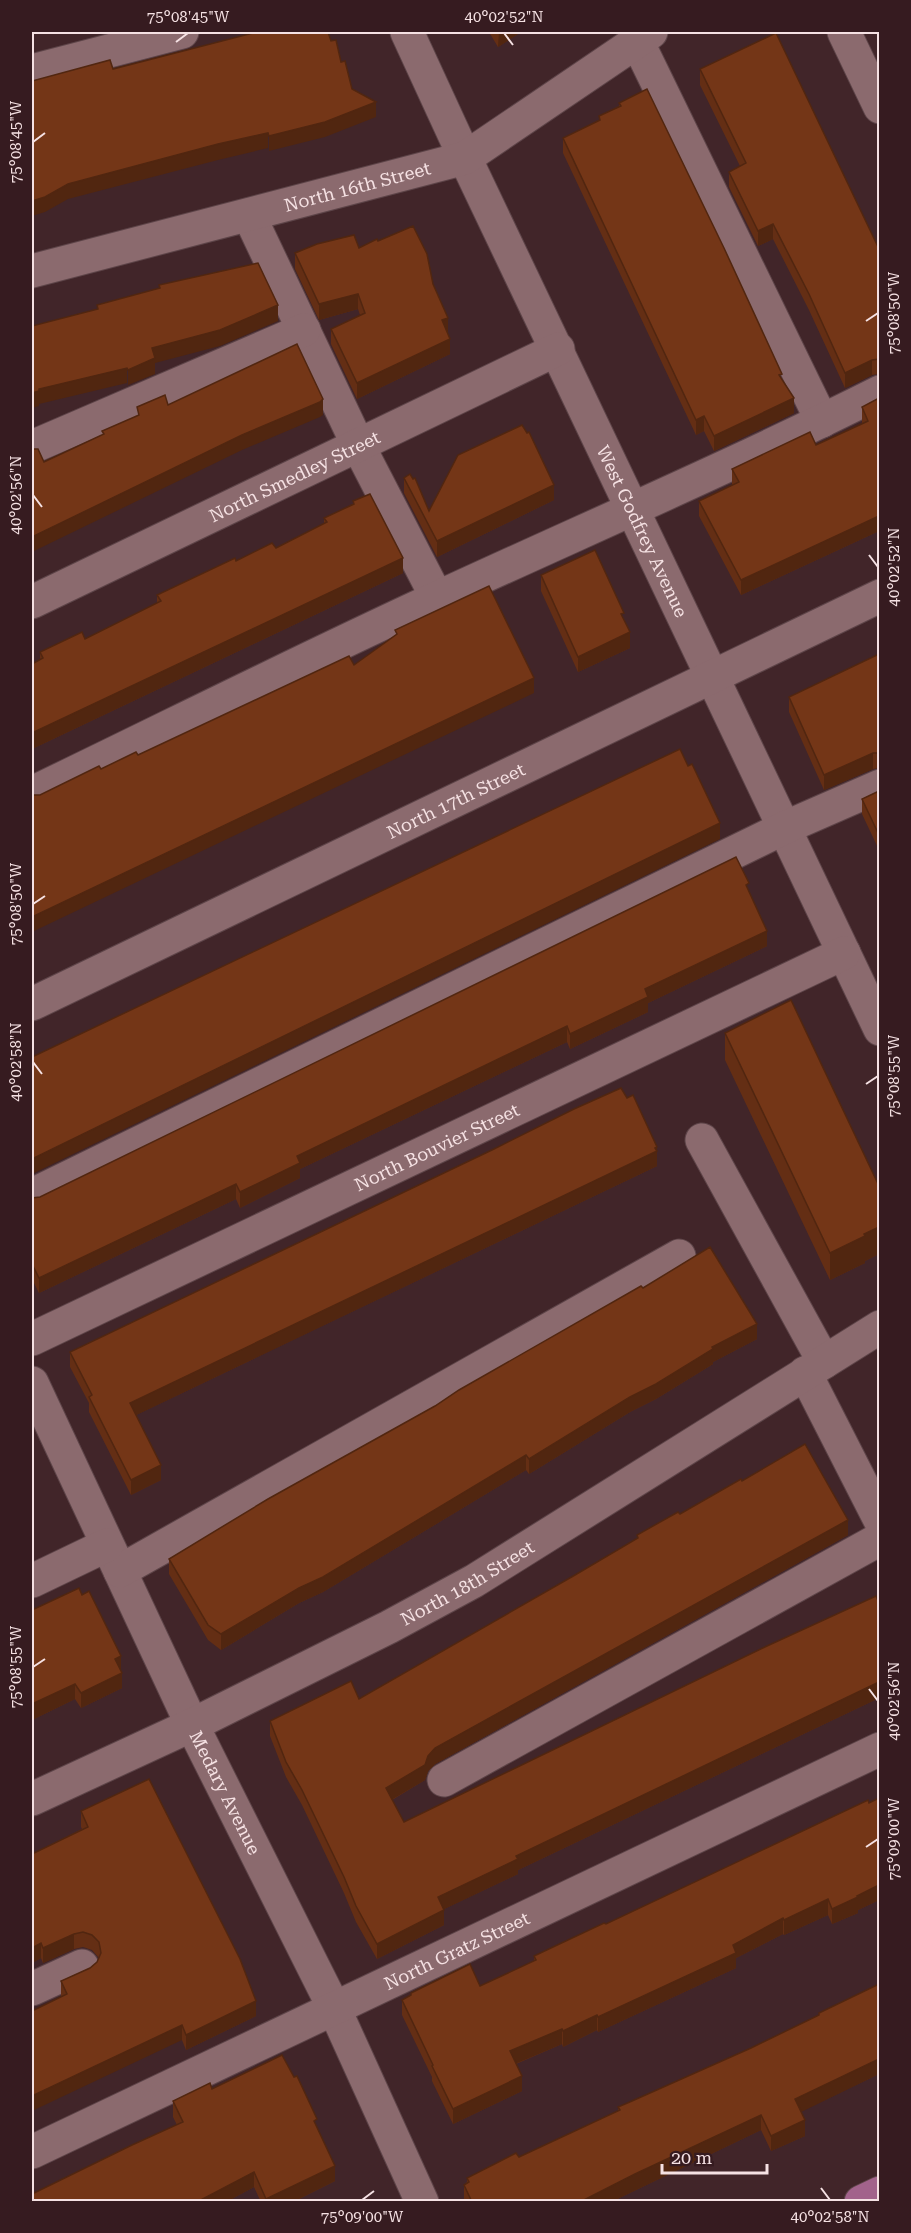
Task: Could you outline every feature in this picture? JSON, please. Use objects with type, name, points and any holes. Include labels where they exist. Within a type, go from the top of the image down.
[{"type":"main road","points":[[861,2202],[879,2193]]},
{"type":"street","points":[[32,71],[182,32]]},
{"type":"street","name":"West Godfrey Avenue","points":[[407,32],[879,1029]]},
{"type":"street","points":[[844,32],[879,107]]},
{"type":"street","points":[[644,36],[822,421]]},
{"type":"street","name":"North 16th Street","points":[[32,271],[465,158],[644,36]]},
{"type":"street","points":[[249,215],[358,446],[437,598]]},
{"type":"street","points":[[32,447],[304,330]]},
{"type":"street","name":"North Smedley Street","points":[[32,602],[558,349]]},
{"type":"street","points":[[32,793],[437,598],[822,421],[879,392]]},
{"type":"street","name":"North 17th Street","points":[[32,1004],[879,596]]},
{"type":"street","points":[[32,1195],[784,828],[879,786]]},
{"type":"street","name":"North Bouvier Street","points":[[32,1339],[844,953]]},
{"type":"street","points":[[702,1140],[815,1367],[879,1520]]},
{"type":"street","points":[[32,1581],[113,1558],[679,1257]]},
{"type":"street","name":"North 18th Street","points":[[32,1799],[192,1725],[389,1627],[474,1581],[879,1327]]},
{"type":"street","name":"Medary Avenue","points":[[32,1383],[192,1725],[334,2008],[422,2202]]},
{"type":"street","points":[[444,1780],[879,1539]]},
{"type":"street","name":"North Gratz Street","points":[[32,2152],[879,1749]]},
{"type":"street","points":[[32,1989],[82,1966]]},
{"type":"building","points":[[257,32],[328,32],[331,41],[336,40],[341,62],[345,61],[352,89],[376,102],[325,122],[269,136],[268,133],[218,144],[68,184],[45,197],[32,201],[32,81],[110,60],[113,69]]},
{"type":"building","points":[[776,33],[879,249],[879,359],[845,373],[809,294],[773,224],[758,231],[729,172],[746,163],[700,69]]},
{"type":"building","points":[[647,89],[724,248],[782,374],[779,375],[794,398],[714,436],[704,416],[696,420],[563,138],[600,120],[599,116],[621,106],[619,103]]},
{"type":"building","points":[[413,226],[427,254],[433,284],[448,318],[442,320],[450,339],[357,383],[331,329],[365,313],[358,294],[319,304],[295,253],[317,244],[354,235],[359,248]]},
{"type":"building","points":[[258,263],[278,305],[220,330],[152,348],[155,358],[128,370],[127,368],[39,389],[32,393],[32,326],[98,309],[97,305],[160,288],[159,285]]},
{"type":"building","points":[[297,344],[323,399],[320,402],[242,435],[32,537],[32,449],[38,449],[44,462],[104,434],[102,431],[139,415],[137,407],[165,395],[168,405]]},
{"type":"building","points":[[879,398],[879,516],[741,580],[699,501],[739,482],[732,469],[810,432],[816,445],[868,421],[862,407]]},
{"type":"building","points":[[522,425],[527,433],[529,432],[554,485],[437,541],[404,478],[410,474],[413,479],[415,478],[429,511],[458,455]]},
{"type":"building","points":[[370,494],[403,558],[32,733],[32,664],[43,658],[40,652],[82,632],[85,639],[161,601],[157,595],[235,558],[236,561],[272,543],[276,548],[327,522],[324,518]]},
{"type":"building","points":[[595,550],[624,613],[621,614],[630,632],[578,657],[541,575]]},
{"type":"building","points":[[489,586],[534,678],[32,917],[32,795],[40,795],[99,766],[101,769],[136,752],[138,755],[349,656],[354,665],[397,634],[395,630]]},
{"type":"building","points":[[879,654],[879,753],[873,753],[824,775],[789,697]]},
{"type":"building","points":[[680,749],[688,766],[692,764],[720,823],[32,1159],[32,1057]]},
{"type":"building","points":[[879,791],[879,835],[862,799]]},
{"type":"building","points":[[736,857],[749,883],[746,885],[767,931],[645,989],[648,997],[570,1034],[567,1026],[297,1156],[300,1163],[240,1192],[236,1184],[39,1278],[32,1267],[32,1198],[40,1197]]},
{"type":"building","points":[[791,1000],[879,1186],[879,1227],[830,1253],[725,1033]]},
{"type":"building","points":[[621,1088],[627,1098],[633,1095],[657,1151],[130,1403],[161,1465],[131,1480],[89,1397],[92,1395],[70,1352]]},
{"type":"building","points":[[710,1247],[757,1324],[712,1347],[713,1349],[656,1384],[630,1397],[529,1459],[526,1455],[323,1577],[299,1588],[221,1634],[208,1625],[169,1559],[268,1499],[435,1406],[641,1286],[643,1288]]},
{"type":"building","points":[[805,1444],[848,1520],[435,1748],[428,1756],[425,1765],[386,1788],[404,1822],[767,1646],[876,1596],[879,1603],[879,1682],[516,1856],[518,1859],[438,1897],[444,1910],[377,1944],[286,1762],[270,1721],[351,1681],[359,1699],[638,1538],[637,1535],[678,1512],[680,1514],[741,1479],[742,1481]]},
{"type":"building","points":[[79,1588],[82,1595],[89,1591],[121,1656],[115,1659],[122,1673],[81,1693],[75,1684],[32,1704],[32,1610]]},
{"type":"building","points":[[149,1779],[240,1959],[256,2001],[186,2035],[182,2025],[32,2096],[32,2011],[67,1994],[61,1981],[90,1968],[97,1962],[101,1953],[99,1942],[92,1935],[83,1932],[43,1948],[41,1943],[32,1948],[32,1854],[88,1827],[81,1811]]},
{"type":"building","points":[[879,1798],[879,1885],[832,1909],[828,1899],[784,1920],[783,1918],[733,1945],[736,1953],[598,2017],[597,2015],[510,2051],[522,2076],[453,2109],[402,2000],[411,1993],[470,1964],[480,1986],[536,1960],[534,1956],[553,1947],[868,1800],[869,1803]]},
{"type":"building","points":[[879,1984],[879,2059],[795,2099],[805,2120],[771,2136],[761,2115],[580,2202],[472,2202],[464,2185],[469,2182],[467,2178],[516,2153],[519,2157],[620,2110],[618,2107],[751,2048]]},
{"type":"building","points":[[282,2055],[294,2077],[297,2076],[317,2119],[314,2121],[335,2166],[266,2199],[254,2172],[197,2202],[32,2202],[32,2194],[183,2122],[173,2101],[210,2083],[212,2089]]}]
